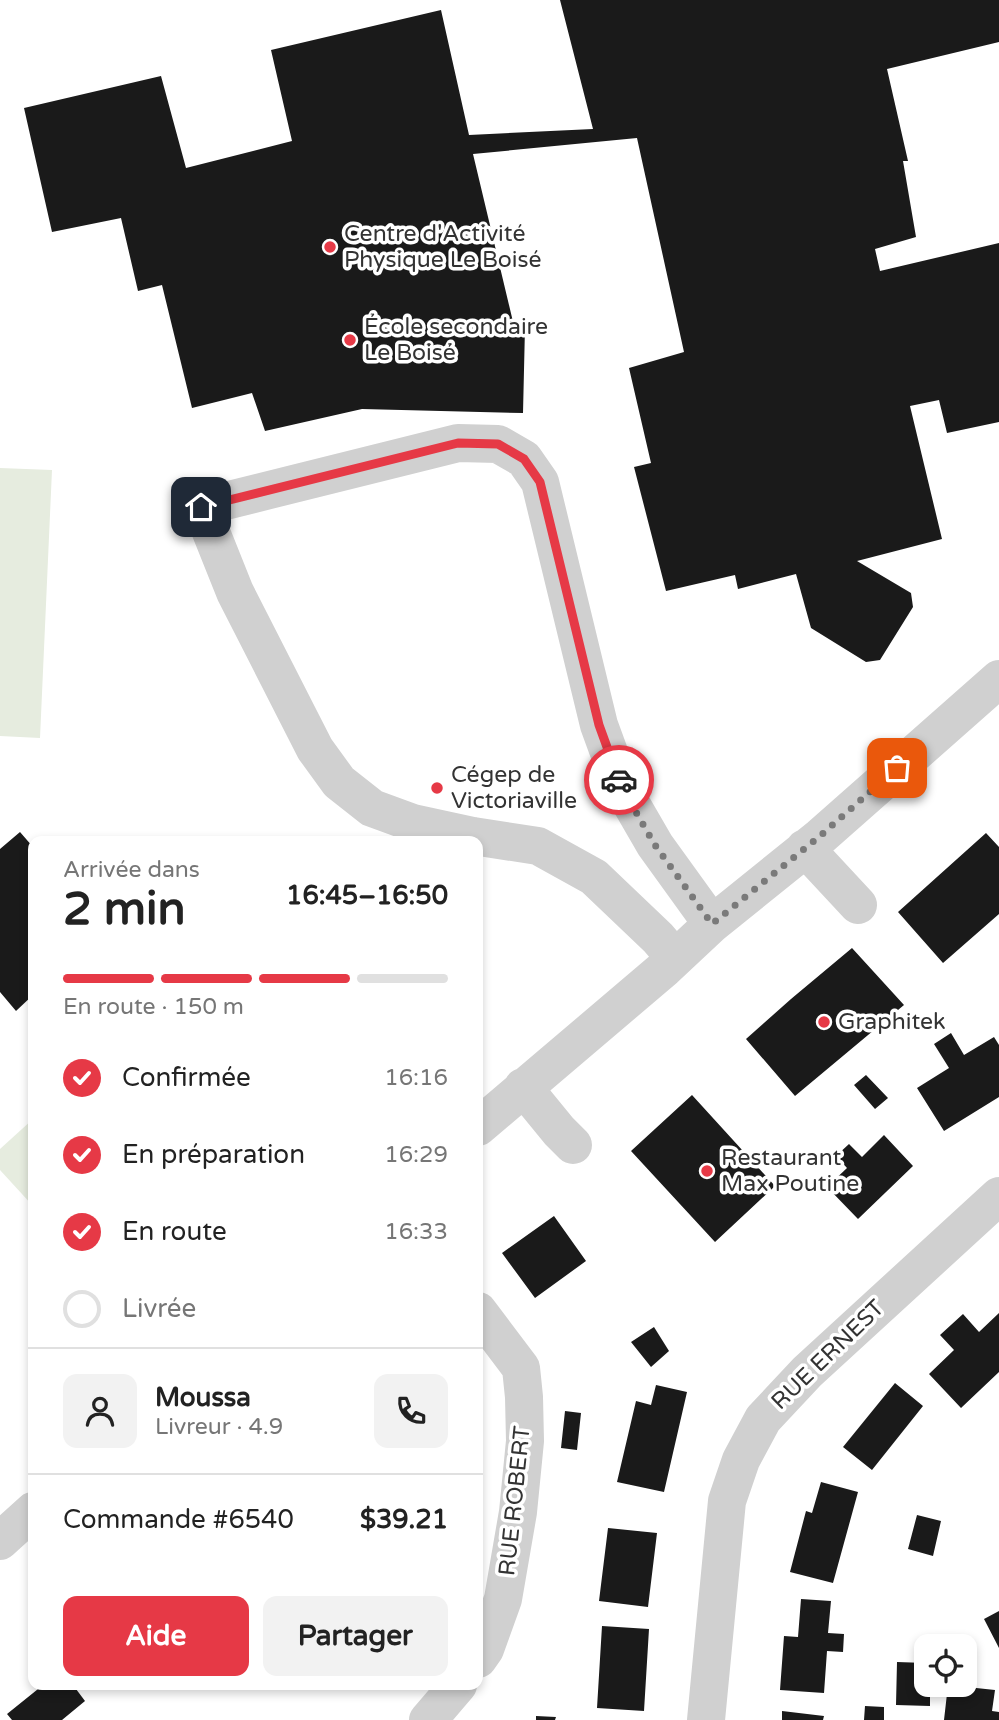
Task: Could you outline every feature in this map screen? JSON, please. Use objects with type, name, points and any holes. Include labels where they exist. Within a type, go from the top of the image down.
[{"type":"street","points":[[473,836],[413,823],[372,808],[339,782],[315,748],[235,592],[201,507],[458,443],[498,444],[524,459],[540,482],[599,725],[622,788],[655,845],[712,924]]},
{"type":"street","points":[[483,1123],[999,679]]},
{"type":"street","points":[[483,838],[538,846],[594,877],[658,938],[675,958]]},
{"type":"street","points":[[805,848],[858,905]]},
{"type":"street","points":[[523,1087],[573,1145]]},
{"type":"street","name":"RUE ERNEST","points":[[706,1720],[727,1501],[741,1460],[763,1419],[807,1372],[999,1196]]},
{"type":"street","name":"RUE ROBERT","points":[[483,1318],[521,1368],[525,1441],[519,1513],[503,1599],[483,1652]]},
{"type":"street","points":[[0,1541],[28,1516]]},
{"type":"street","points":[[428,1720],[454,1690]]},
{"type":"shaded area","points":[[0,468],[52,470],[40,738],[0,736]]},
{"type":"shaded area","points":[[28,1124],[28,1201],[0,1170],[0,1149]]},
{"type":"building","name":"École secondaire Le Boisé","points":[[560,0],[999,0],[999,42],[887,69],[908,161],[903,161],[916,237],[875,249],[880,271],[999,243],[999,422],[947,433],[939,400],[910,406],[942,539],[857,561],[911,593],[913,607],[880,660],[866,662],[811,628],[796,574],[738,589],[735,575],[666,591],[634,467],[651,463],[629,368],[684,352],[637,138],[473,154],[514,326],[525,327],[523,413],[362,409],[265,431],[252,393],[192,408],[162,285],[138,291],[121,218],[52,232],[24,108],[161,76],[186,168],[292,141],[271,50],[441,10],[469,135],[593,129]]},
{"type":"building","points":[[20,832],[28,841],[28,1000],[16,1011],[0,992],[0,849]]},
{"type":"building","points":[[986,833],[999,847],[999,914],[943,963],[898,912]]},
{"type":"building","name":"Graphitek","points":[[852,948],[904,1005],[795,1096],[746,1039]]},
{"type":"building","points":[[951,1033],[964,1055],[994,1037],[999,1045],[999,1097],[944,1131],[917,1088],[949,1068],[934,1044]]},
{"type":"building","points":[[866,1075],[888,1098],[875,1109],[854,1085]]},
{"type":"building","points":[[692,1095],[775,1186],[715,1242],[631,1151]]},
{"type":"building","points":[[884,1135],[913,1166],[858,1219],[827,1187],[847,1168],[836,1156],[849,1144],[862,1157]]},
{"type":"building","points":[[554,1216],[586,1261],[535,1298],[502,1253]]},
{"type":"building","points":[[999,1313],[999,1372],[961,1408],[929,1374],[954,1350],[940,1335],[963,1314],[979,1332]]},
{"type":"building","points":[[654,1327],[669,1351],[651,1367],[631,1342]]},
{"type":"building","points":[[895,1383],[923,1406],[872,1470],[843,1447]]},
{"type":"building","points":[[656,1385],[687,1392],[664,1492],[617,1482],[636,1401],[651,1405]]},
{"type":"building","points":[[565,1411],[581,1413],[577,1450],[561,1448]]},
{"type":"building","points":[[821,1482],[858,1492],[833,1583],[790,1572],[806,1511],[812,1513]]},
{"type":"building","points":[[917,1515],[941,1521],[933,1556],[908,1549]]},
{"type":"building","points":[[608,1528],[657,1533],[648,1607],[599,1601]]},
{"type":"building","points":[[801,1599],[831,1601],[828,1633],[844,1634],[843,1652],[827,1651],[824,1693],[780,1690],[784,1636],[798,1637]]},
{"type":"building","points":[[999,1611],[999,1648],[984,1619]]},
{"type":"building","points":[[602,1626],[649,1629],[644,1711],[597,1708]]},
{"type":"building","points":[[897,1662],[914,1663],[914,1697],[930,1697],[930,1706],[896,1705]]},
{"type":"building","points":[[977,1688],[995,1690],[992,1711],[999,1712],[999,1720],[944,1720],[947,1697],[977,1697]]},
{"type":"building","points":[[37,1690],[77,1690],[85,1701],[62,1720],[12,1720],[7,1714]]},
{"type":"building","points":[[865,1706],[884,1707],[884,1720],[864,1720]]},
{"type":"building","points":[[782,1711],[824,1716],[823,1720],[782,1720]]},
{"type":"building","points":[[536,1716],[556,1717],[555,1720],[536,1720]]},
{"type":"way so far","points":[[619,780],[655,845],[712,924],[820,836],[897,768]]},
{"type":"place","name":"Centre d'Activité Physique Le Boisé","points":[[330,247]]},
{"type":"place","name":"École secondaire Le Boisé","points":[[350,340]]},
{"type":"place","name":"Cégep de Victoriaville","points":[[437,788]]},
{"type":"place","name":"Graphitek","points":[[824,1022]]},
{"type":"place","name":"Restaurant Max Poutine","points":[[707,1171]]},
{"type":"route","points":[[201,507],[458,443],[498,444],[524,459],[540,482],[599,725],[619,780]]}]
